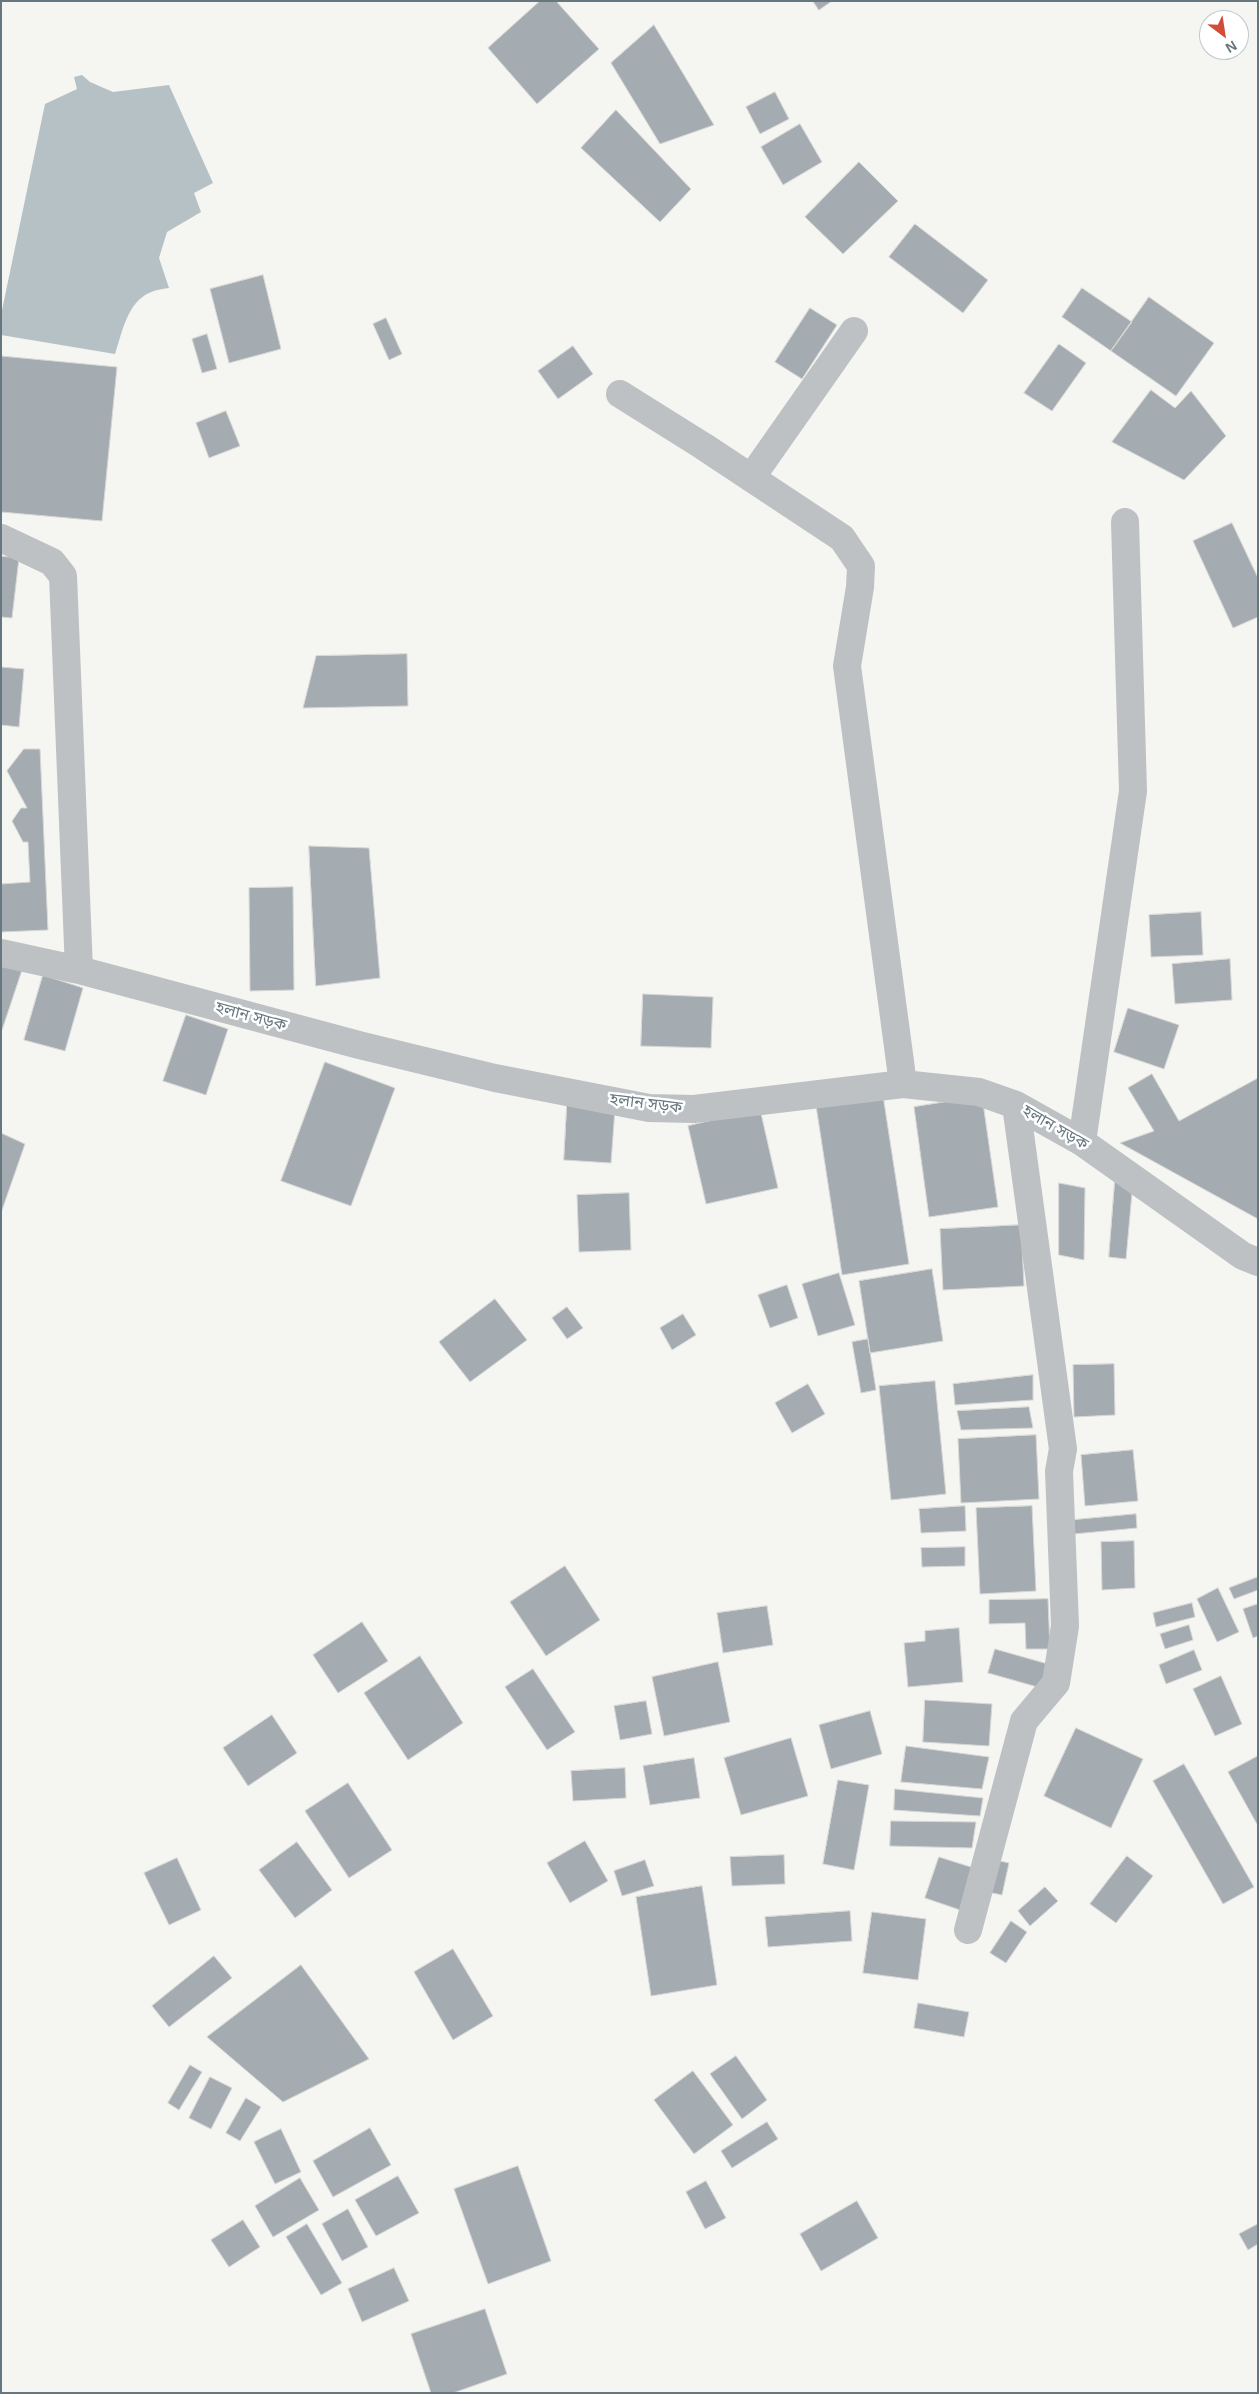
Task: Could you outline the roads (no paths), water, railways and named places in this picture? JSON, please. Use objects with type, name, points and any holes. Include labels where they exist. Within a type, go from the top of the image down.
[{"type":"street","points":[[751,478],[854,331]]},
{"type":"street","points":[[620,394],[842,538],[861,566],[860,587],[847,666],[902,1084]]},
{"type":"street","points":[[1082,1142],[1133,790],[1125,522]]},
{"type":"street","points":[[1,538],[52,562],[63,576],[78,970]]},
{"type":"street","name":"হলান সড়ক","points":[[1,953],[78,970],[359,1046],[495,1078],[649,1108],[694,1109],[902,1084],[979,1092],[1016,1105],[1082,1142],[1243,1256],[1258,1262]]},
{"type":"street","points":[[968,1930],[1024,1721],[1056,1683],[1065,1626],[1059,1471],[1063,1449],[1016,1105]]}]
